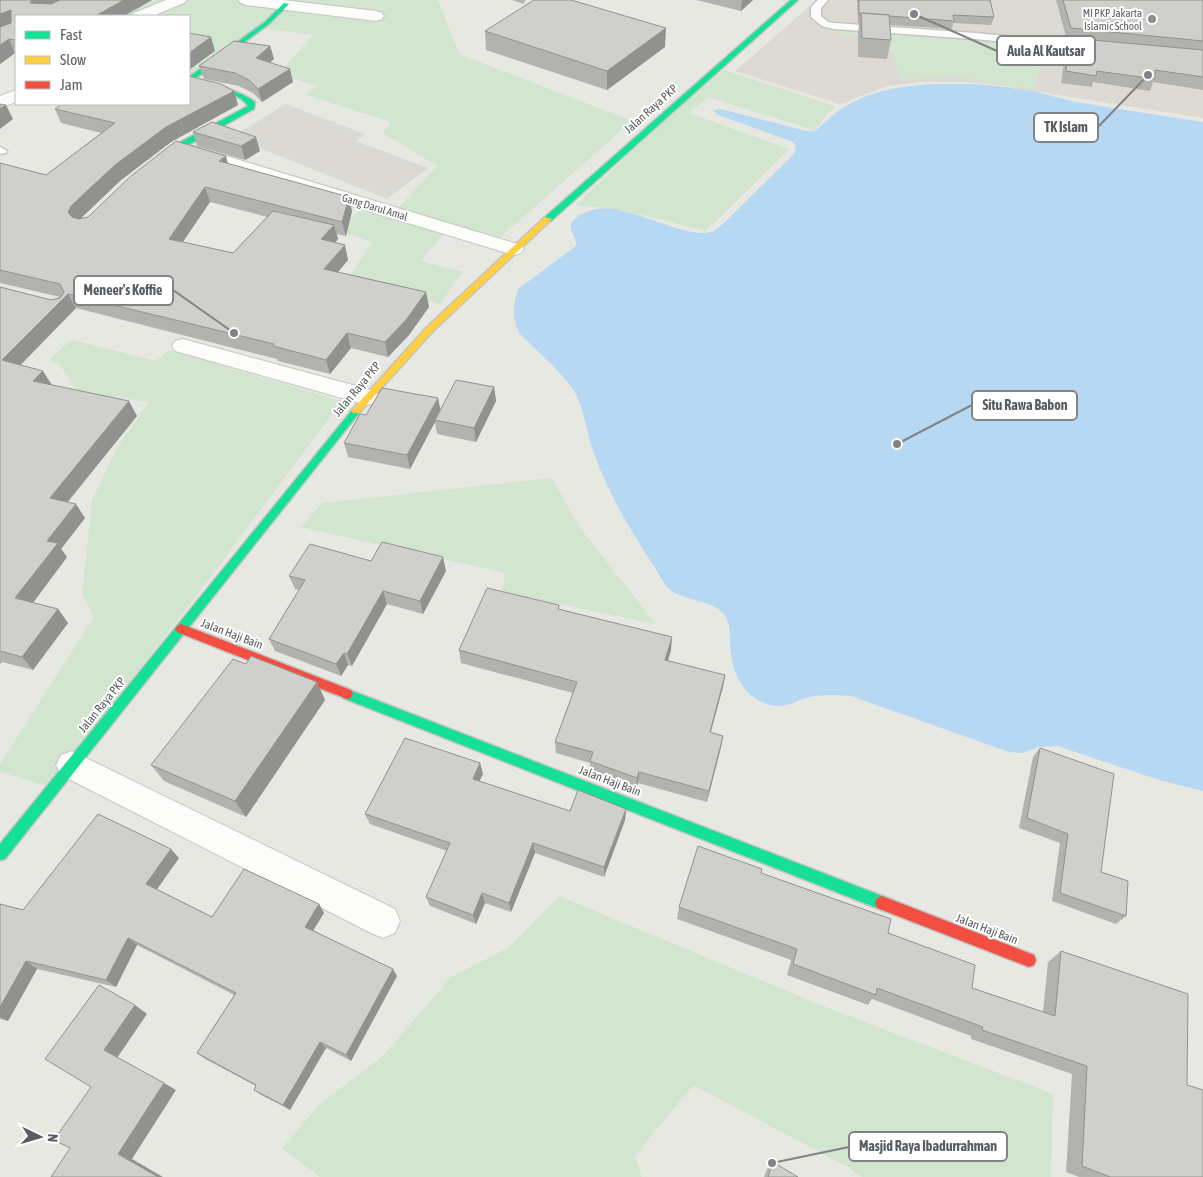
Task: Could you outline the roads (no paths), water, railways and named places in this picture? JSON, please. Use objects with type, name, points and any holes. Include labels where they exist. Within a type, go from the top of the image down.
[{"type":"street","points":[[142,15],[180,0]]},
{"type":"street","points":[[246,0],[376,16]]},
{"type":"street","name":"Jalan Raya PKP","points":[[0,854],[366,397],[430,329],[514,249],[795,0]]},
{"type":"street","points":[[190,79],[215,59],[267,23],[286,4]]},
{"type":"street","points":[[143,174],[178,147],[212,127],[246,112],[251,107],[252,104],[245,98],[224,90],[192,84],[190,81]]},
{"type":"street","points":[[0,103],[15,96]]},
{"type":"street","name":"Gang Darul Amal","points":[[178,147],[514,249]]},
{"type":"street","points":[[183,346],[366,397]]},
{"type":"street","name":"Jalan Haji Bain","points":[[181,629],[1029,960]]},
{"type":"street","points":[[72,765],[383,921]]},
{"type":"lane","points":[[823,0],[816,7],[816,16],[825,24],[834,26],[975,36],[1102,48]]},
{"type":"water","points":[[933,84],[976,84],[1033,91],[1075,102],[1203,122],[1203,791],[1159,780],[1057,746],[1039,747],[1023,753],[1009,752],[851,696],[817,696],[780,706],[761,702],[753,697],[736,675],[731,657],[729,625],[724,614],[711,605],[679,595],[664,584],[606,483],[594,453],[576,394],[547,360],[520,334],[515,323],[514,312],[518,289],[576,246],[571,224],[582,214],[595,209],[625,211],[687,231],[710,232],[722,225],[795,153],[796,146],[793,142],[716,114],[714,110],[721,109],[806,131],[814,131],[838,111],[861,98],[895,88]]},
{"type":"place","name":"Aula Al Kautsar","points":[[914,14]]},
{"type":"place","name":"MI PKP Jakarta Islamic School","points":[[1152,19]]},
{"type":"place","name":"TK Islam","points":[[1148,75]]},
{"type":"place","name":"Meneer's Koffie","points":[[234,333]]},
{"type":"place","name":"Situ Rawa Babon","points":[[897,444]]},
{"type":"place","name":"Masjid Raya Ibadurrahman","points":[[772,1163]]}]
